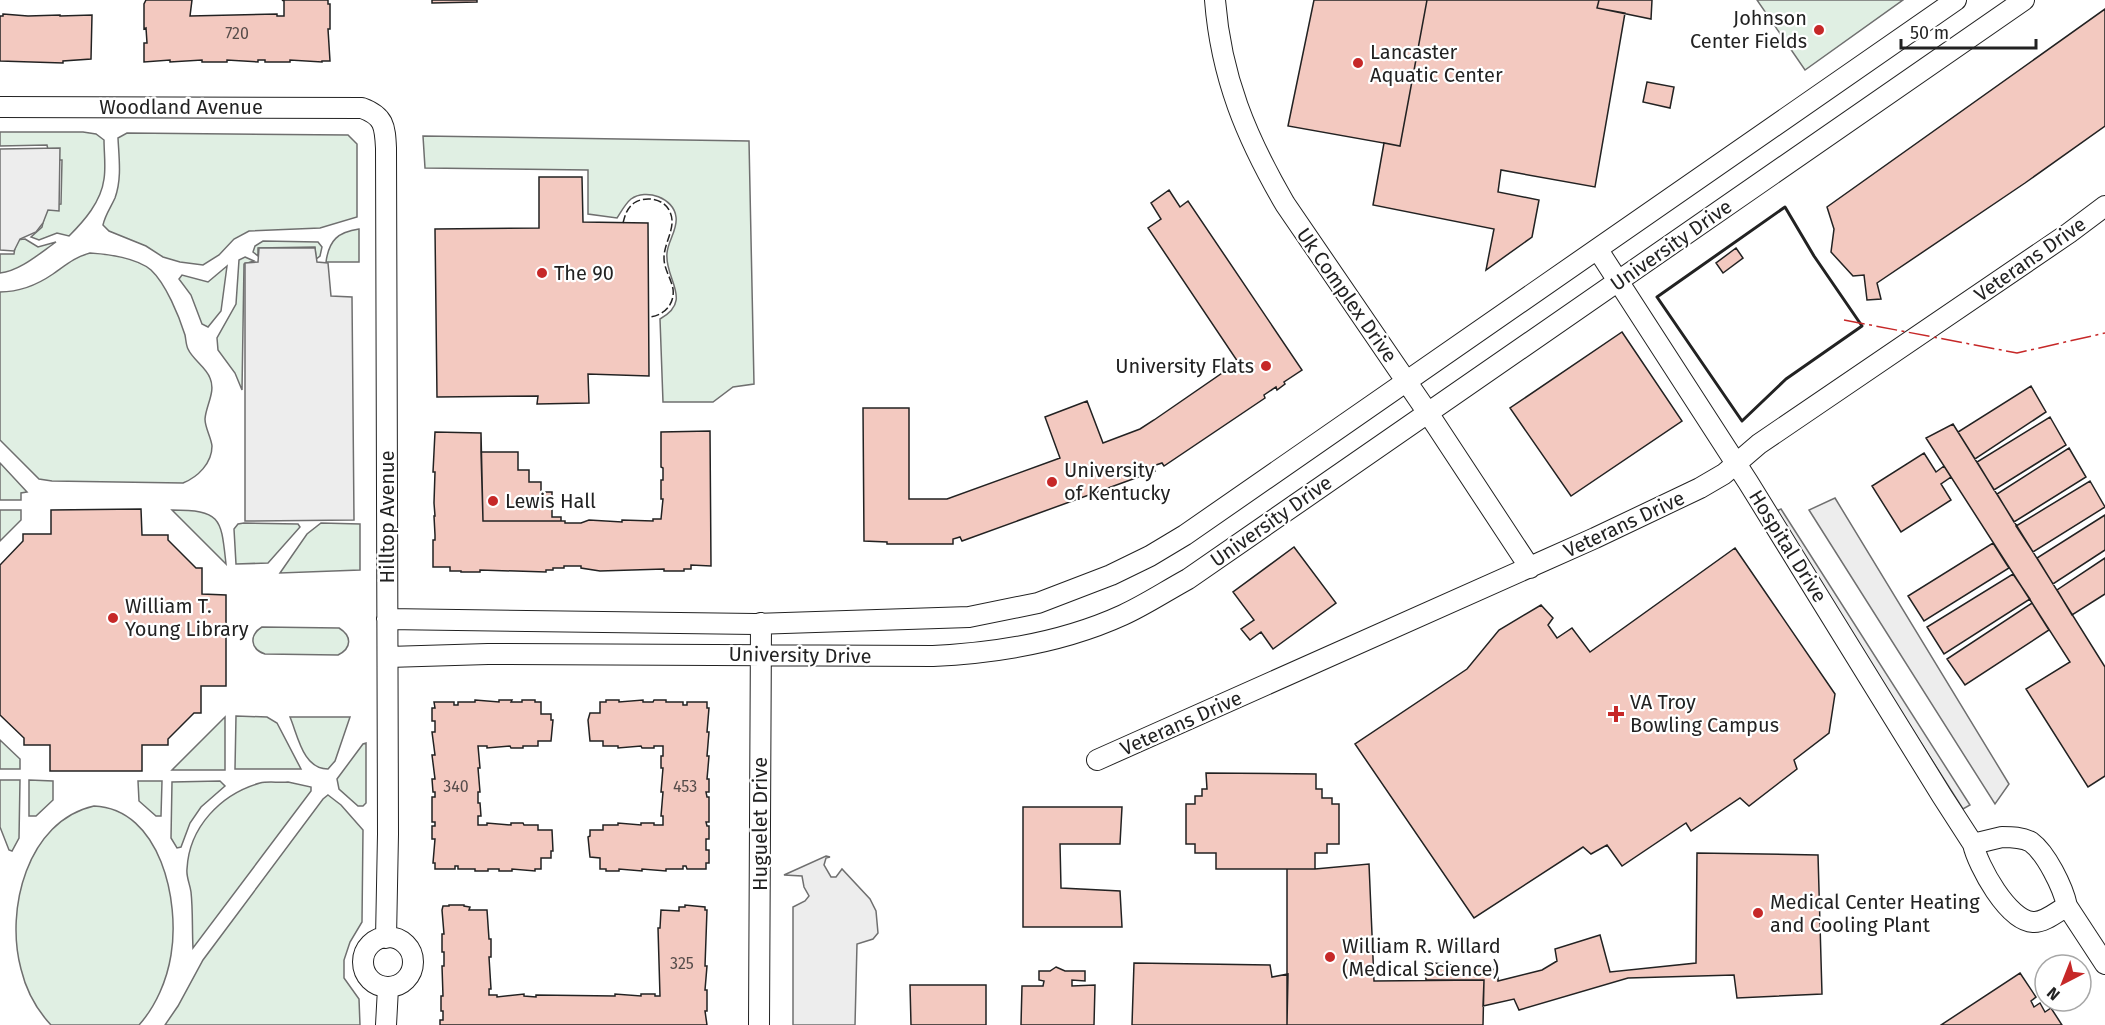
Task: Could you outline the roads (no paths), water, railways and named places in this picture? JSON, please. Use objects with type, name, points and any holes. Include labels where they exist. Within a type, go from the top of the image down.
[{"type":"street","name":"Uk Complex Drive","points":[[1215,0],[1218,34],[1230,86],[1252,145],[1285,204],[1407,381],[1530,567]]},
{"type":"street","name":"University Drive","points":[[387,619],[761,623],[969,617],[1038,603],[1111,575],[1150,556],[1185,535],[1956,0]]},
{"type":"street","name":"University Drive","points":[[388,657],[488,654],[933,656],[976,654],[1038,643],[1123,615],[1188,579],[2024,0]]},
{"type":"street","name":"Woodland Avenue","points":[[0,107],[362,108]]},
{"type":"street","name":"Hilltop Avenue","points":[[362,108],[377,116],[386,131],[388,657],[386,938]]},
{"type":"street","name":"Veterans Drive","points":[[1097,760],[1530,567],[1700,488],[1737,464],[1759,444],[2069,233],[2105,206]]},
{"type":"street","name":"Hospital Drive","points":[[1598,250],[1737,464],[1973,844],[1978,861],[2008,907],[2018,916],[2034,922],[2067,906]]},
{"type":"street","name":"Huguelet Drive","points":[[759,1025],[761,623]]},
{"type":"street","points":[[1973,844],[2002,837],[2019,838],[2031,843],[2058,880],[2067,906],[2105,964]]},
{"type":"street","points":[[386,938],[402,941],[412,954],[413,962],[409,977],[403,983],[388,988],[380,986],[368,977],[363,963],[364,956],[372,943],[386,938]]},
{"type":"street","points":[[386,1025],[388,988]]},
{"type":"place","name":"Johnson Center Fields","points":[[1819,30]]},
{"type":"place","name":"Lancaster Aquatic Center","points":[[1358,63]]},
{"type":"place","name":"The 90","points":[[542,273]]},
{"type":"place","name":"University Flats","points":[[1266,366]]},
{"type":"place","name":"University of Kentucky","points":[[1052,482]]},
{"type":"place","name":"Lewis Hall","points":[[493,501]]},
{"type":"place","name":"William T. Young Library","points":[[113,618]]},
{"type":"place","name":"VA Troy Bowling Campus","points":[[1616,714]]},
{"type":"place","name":"Medical Center Heating and Cooling Plant","points":[[1758,913]]},
{"type":"place","name":"William R. Willard (Medical Science)","points":[[1330,957]]}]
